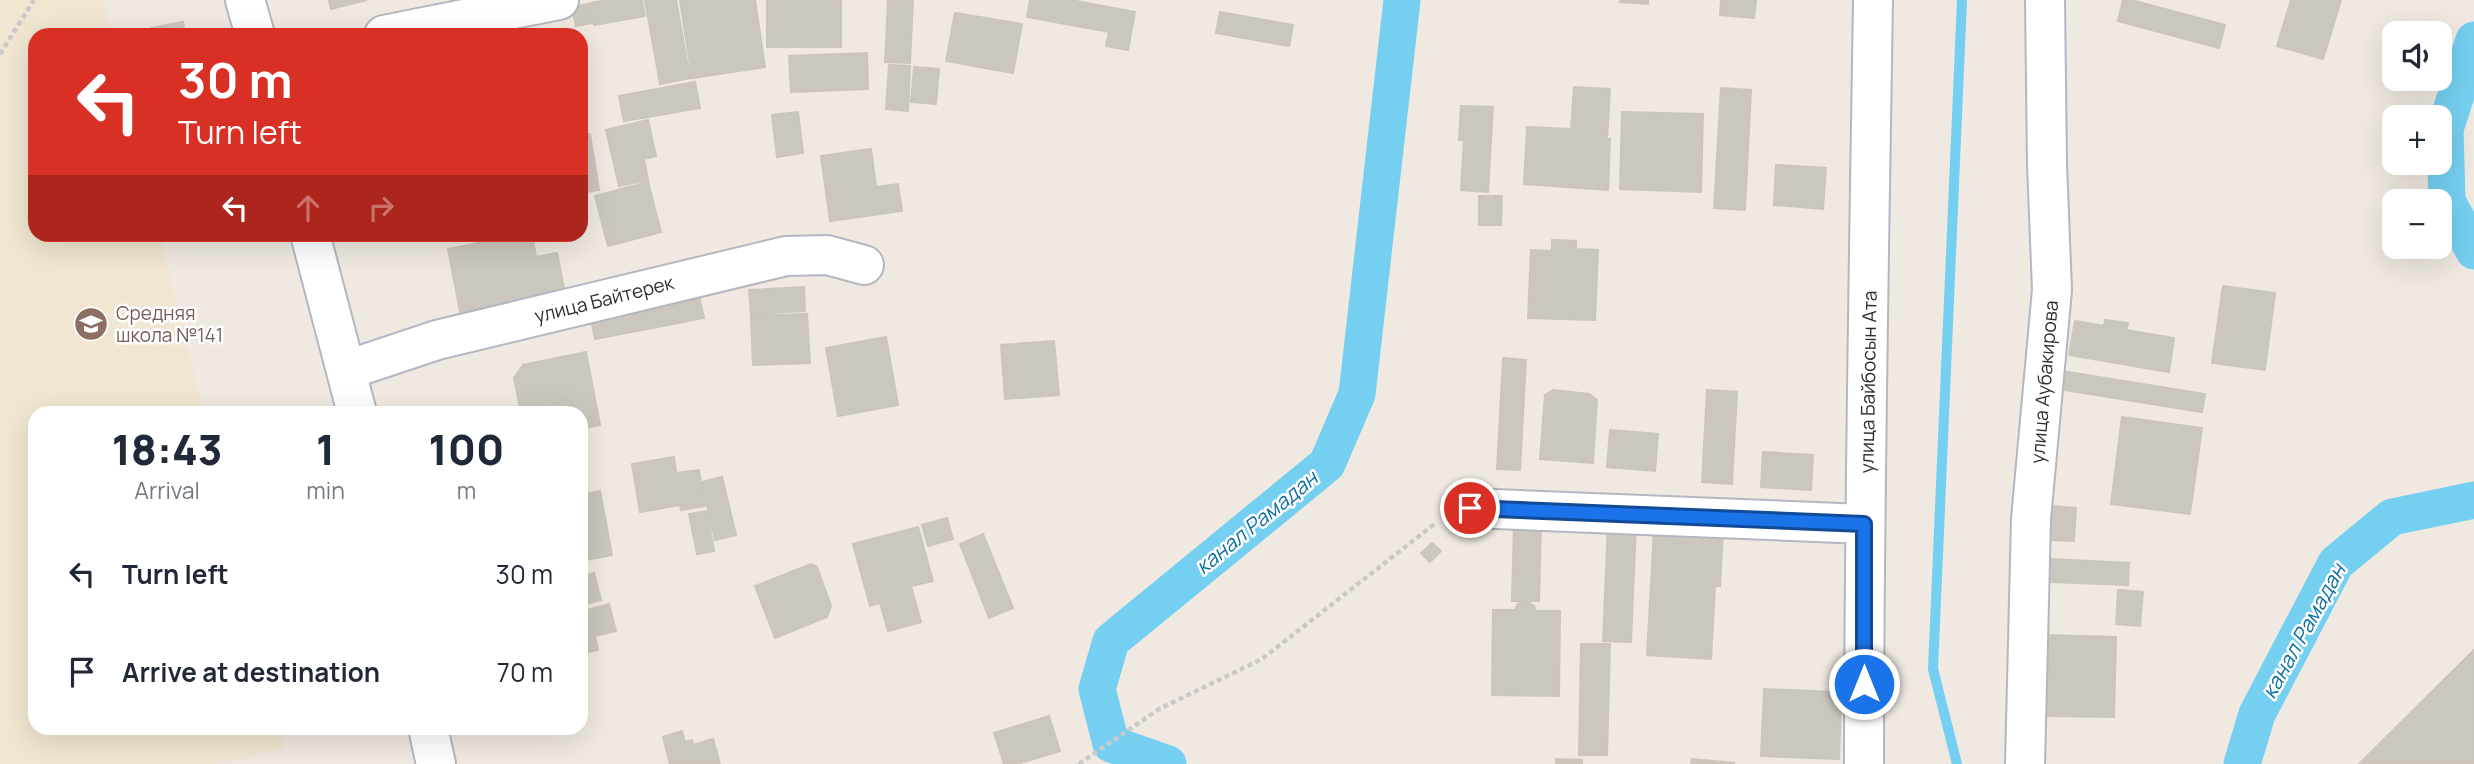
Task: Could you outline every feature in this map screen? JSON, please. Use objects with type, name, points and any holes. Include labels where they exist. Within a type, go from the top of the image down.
[{"type":"street","points":[[245,0],[254,28]]},
{"type":"street","points":[[419,28],[559,0]]},
{"type":"street","name":"улица Байбосын Ата","points":[[1864,764],[1864,524],[1873,0]]},
{"type":"street","name":"улица Аубакирова","points":[[2025,764],[2031,519],[2052,290],[2045,0]]},
{"type":"street","points":[[312,242],[355,406]]},
{"type":"street","name":"улица Байтерек","points":[[347,370],[437,340],[786,256],[827,255],[864,265]]},
{"type":"street","points":[[1470,508],[1864,524]]},
{"type":"path","points":[[0,54],[34,0]]},
{"type":"path","points":[[1079,764],[1159,709],[1262,659],[1442,518],[1470,508]]},
{"type":"shaded area","name":"Средняя школа №141","points":[[0,0],[103,0],[109,28],[28,28],[28,242],[162,242],[202,406],[28,406],[28,735],[283,735],[286,748],[215,764],[0,764]]},
{"type":"building","points":[[329,0],[367,0],[331,9]]},
{"type":"building","points":[[642,0],[645,16],[594,25],[590,3]]},
{"type":"building","points":[[645,0],[676,0],[690,78],[660,84]]},
{"type":"building","points":[[680,0],[755,0],[765,67],[692,78]]},
{"type":"building","points":[[767,0],[841,0],[841,47],[767,47]]},
{"type":"building","points":[[888,0],[913,0],[910,63],[885,62]]},
{"type":"building","points":[[1030,0],[1071,0],[1135,12],[1128,50],[1106,46],[1109,32],[1027,17]]},
{"type":"building","points":[[1648,0],[1648,4],[1620,2]]},
{"type":"building","points":[[1721,0],[1756,0],[1754,18],[1720,15]]},
{"type":"building","points":[[2123,0],[2225,25],[2219,48],[2118,21]]},
{"type":"building","points":[[2291,0],[2341,0],[2323,59],[2277,46]]},
{"type":"building","points":[[588,4],[592,23],[576,26],[572,7]]},
{"type":"building","points":[[1220,12],[1293,25],[1289,46],[1216,33]]},
{"type":"building","points":[[955,13],[1022,24],[1013,73],[946,61]]},
{"type":"building","points":[[183,22],[184,28],[151,28]]},
{"type":"building","points":[[867,53],[868,89],[791,92],[789,56]]},
{"type":"building","points":[[889,65],[910,66],[908,111],[886,109]]},
{"type":"building","points":[[914,67],[939,69],[936,104],[911,102]]},
{"type":"building","points":[[695,82],[700,108],[624,121],[619,96]]},
{"type":"building","points":[[1574,87],[1610,89],[1608,190],[1524,184],[1527,127],[1571,129]]},
{"type":"building","points":[[1721,88],[1751,90],[1745,210],[1714,208]]},
{"type":"building","points":[[1461,106],[1493,107],[1488,192],[1461,190],[1464,140],[1459,140]]},
{"type":"building","points":[[798,112],[803,153],[777,157],[772,115]]},
{"type":"building","points":[[1622,112],[1703,114],[1701,192],[1620,189]]},
{"type":"building","points":[[648,120],[656,156],[644,159],[648,180],[619,186],[606,130]]},
{"type":"building","points":[[588,134],[599,190],[588,192]]},
{"type":"building","points":[[871,149],[876,187],[898,184],[902,211],[830,221],[821,156]]},
{"type":"building","points":[[1776,165],[1826,168],[1823,209],[1774,205]]},
{"type":"building","points":[[648,182],[661,232],[608,246],[595,196]]},
{"type":"building","points":[[1479,196],[1502,196],[1501,225],[1479,225]]},
{"type":"building","points":[[1552,240],[1576,241],[1576,249],[1598,250],[1595,320],[1528,318],[1531,250],[1552,251]]},
{"type":"building","points":[[483,242],[533,242],[536,257],[557,253],[565,293],[460,312],[448,249]]},
{"type":"building","points":[[2223,286],[2275,293],[2265,370],[2212,363]]},
{"type":"building","points":[[804,287],[805,311],[751,314],[749,290]]},
{"type":"building","points":[[698,292],[704,318],[595,339],[590,314]]},
{"type":"building","points":[[807,314],[810,363],[753,365],[751,316]]},
{"type":"building","points":[[2105,320],[2128,323],[2126,330],[2174,338],[2169,372],[2069,355],[2075,321],[2104,326]]},
{"type":"building","points":[[886,337],[898,405],[838,416],[826,348]]},
{"type":"building","points":[[1054,341],[1059,395],[1005,399],[1001,345]]},
{"type":"building","points":[[586,352],[600,425],[588,428],[588,406],[520,406],[514,378],[523,365]]},
{"type":"building","points":[[1503,358],[1526,360],[1520,470],[1497,469]]},
{"type":"building","points":[[2062,371],[2205,394],[2202,412],[2058,389]]},
{"type":"building","points":[[1553,390],[1589,394],[1597,400],[1593,463],[1540,459],[1545,395]]},
{"type":"building","points":[[1707,390],[1737,392],[1732,484],[1702,482]]},
{"type":"building","points":[[2122,417],[2202,428],[2190,514],[2111,504]]},
{"type":"building","points":[[1610,430],[1658,434],[1655,471],[1607,467]]},
{"type":"building","points":[[1763,452],[1813,455],[1811,490],[1761,487]]},
{"type":"building","points":[[674,457],[676,473],[699,470],[705,506],[681,510],[680,505],[640,512],[632,464]]},
{"type":"building","points":[[722,477],[736,535],[715,540],[702,482]]},
{"type":"building","points":[[600,491],[612,555],[588,560],[588,494]]},
{"type":"building","points":[[2051,506],[2076,508],[2074,541],[2050,540]]},
{"type":"building","points":[[707,511],[714,551],[697,554],[689,514]]},
{"type":"building","points":[[947,518],[953,539],[928,546],[922,525]]},
{"type":"building","points":[[1608,523],[1636,524],[1631,642],[1603,641]]},
{"type":"building","points":[[1514,524],[1541,524],[1539,601],[1512,601]]},
{"type":"building","points":[[918,527],[933,581],[911,586],[921,622],[888,631],[880,603],[870,606],[853,544]]},
{"type":"building","points":[[1654,529],[1723,533],[1720,586],[1715,586],[1711,659],[1647,655]]},
{"type":"building","points":[[983,534],[1013,608],[989,618],[960,544]]},
{"type":"building","points":[[1432,543],[1441,551],[1430,562],[1421,553]]},
{"type":"building","points":[[2050,559],[2129,563],[2128,585],[2049,582]]},
{"type":"building","points":[[811,564],[817,567],[831,606],[827,617],[775,638],[755,586]]},
{"type":"building","points":[[594,573],[601,600],[588,603],[588,575]]},
{"type":"building","points":[[2118,590],[2143,592],[2140,626],[2116,624]]},
{"type":"building","points":[[1522,602],[1528,602],[1536,611],[1560,611],[1559,696],[1492,695],[1493,610],[1515,610]]},
{"type":"building","points":[[609,604],[616,631],[595,636],[598,650],[588,652],[588,610]]},
{"type":"building","points":[[2047,635],[2116,637],[2114,717],[2044,716]]},
{"type":"building","points":[[1581,644],[1610,644],[1607,755],[1579,755]]},
{"type":"building","points":[[2474,650],[2474,764],[2359,764]]},
{"type":"building","points":[[1764,689],[1835,692],[1841,704],[1839,759],[1761,756]]},
{"type":"building","points":[[1049,716],[1060,751],[1017,764],[1004,764],[994,733]]},
{"type":"building","points":[[682,731],[685,742],[692,740],[693,745],[713,739],[720,764],[670,764],[663,737]]},
{"type":"building","points":[[1556,759],[1582,760],[1582,764],[1556,764]]},
{"type":"building","points":[[1692,759],[1734,763],[1734,764],[1691,764]]},
{"type":"waterway","name":"канал Рамадан","points":[[1168,764],[1111,744],[1097,689],[1111,641],[1327,464],[1357,394],[1402,0]]},
{"type":"waterway","points":[[1957,764],[1933,669],[1962,0]]},
{"type":"waterway","name":"канал Рамадан","points":[[2474,40],[2445,129],[2447,201],[2474,251]]},
{"type":"waterway","name":"канал Рамадан","points":[[2242,764],[2257,714],[2336,563],[2392,517],[2474,500]]},
{"type":"place","name":"Средняя школа №141","points":[[91,324]]},
{"type":"route","points":[[1470,508],[1864,524],[1864,684]]}]
